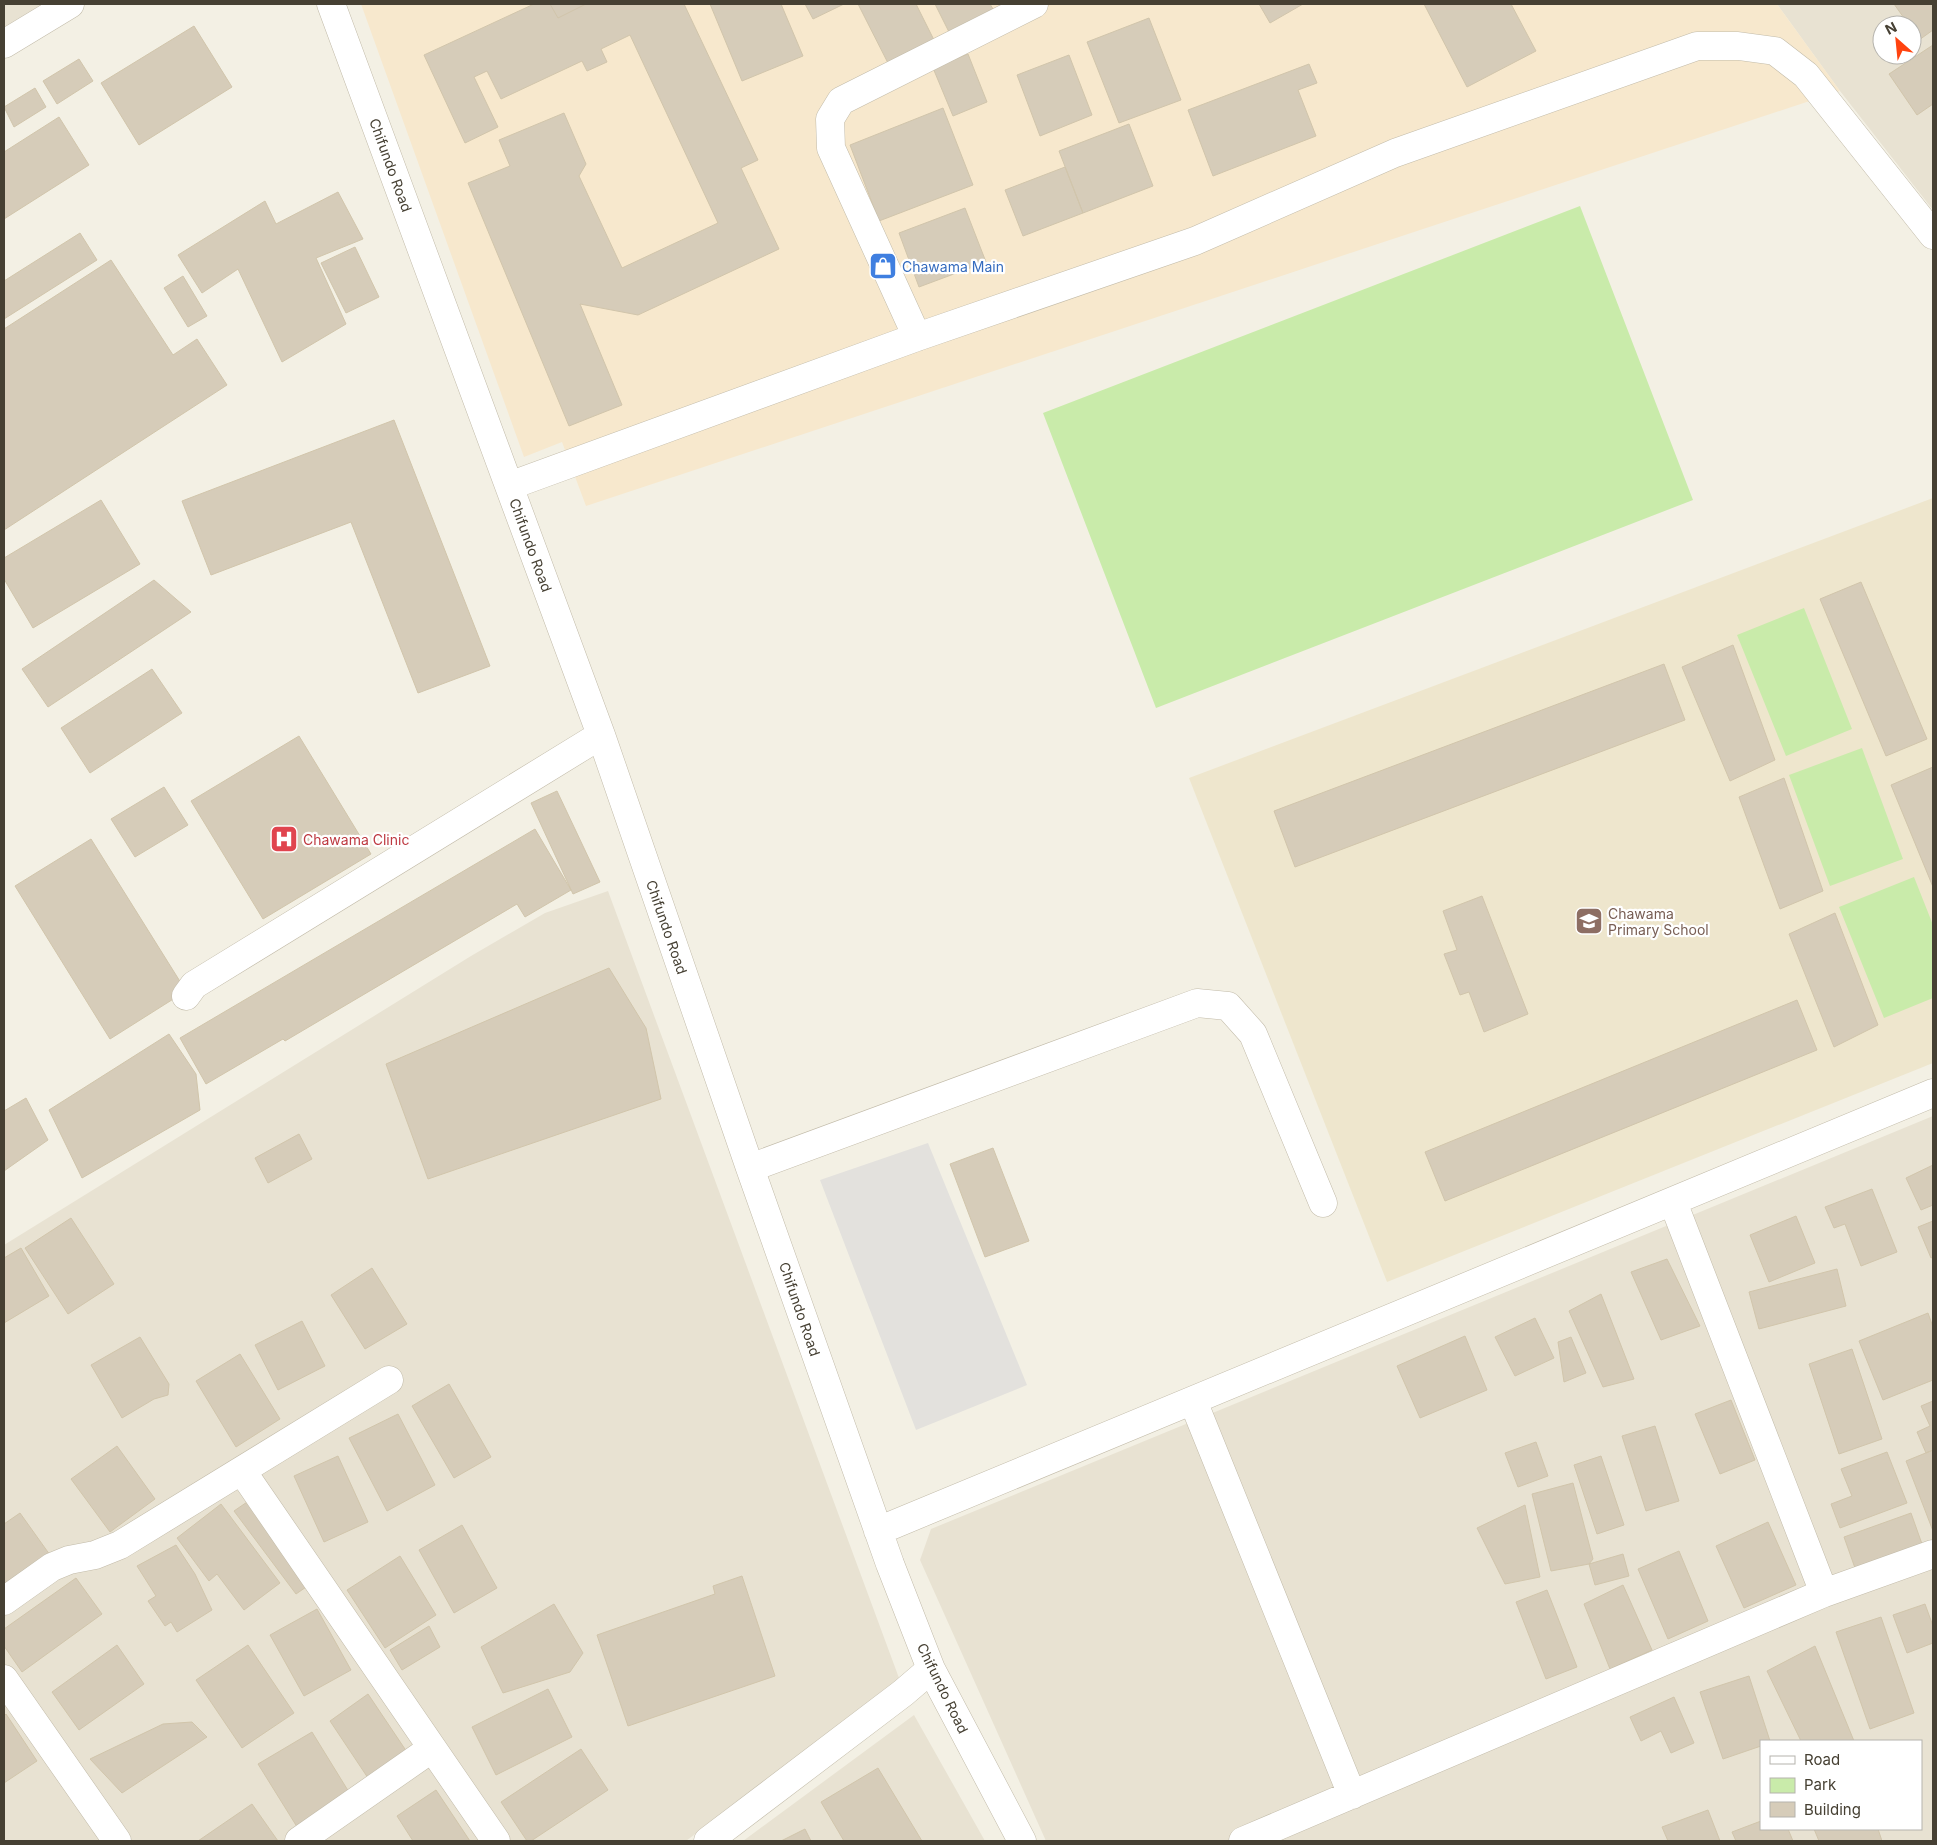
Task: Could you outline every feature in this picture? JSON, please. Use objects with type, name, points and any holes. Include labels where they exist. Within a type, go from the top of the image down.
[{"type":"street","points":[[4,44],[70,4]]},
{"type":"street","name":"Chifundo Road","points":[[330,4],[602,735],[750,1168],[878,1532],[931,1669],[1022,1841]]},
{"type":"street","points":[[917,336],[831,148],[830,119],[841,101],[1034,4]]},
{"type":"street","points":[[510,486],[917,336],[1195,241],[1395,153],[1697,46],[1738,46],[1775,52],[1806,75],[1933,235]]},
{"type":"street","points":[[186,996],[194,985],[602,735]]},
{"type":"street","points":[[750,1168],[1197,1003],[1228,1006],[1253,1034],[1323,1203]]},
{"type":"street","points":[[878,1532],[1933,1093]]},
{"type":"street","points":[[1673,1202],[1824,1593]]},
{"type":"street","points":[[4,1601],[52,1568],[70,1560],[95,1555],[120,1544],[389,1380]]},
{"type":"street","points":[[1193,1401],[1352,1795]]},
{"type":"street","points":[[242,1471],[496,1841]]},
{"type":"street","points":[[1243,1841],[1824,1593],[1933,1554]]},
{"type":"street","points":[[708,1841],[903,1693],[931,1669]]},
{"type":"street","points":[[4,1679],[117,1841]]},
{"type":"street","points":[[299,1841],[432,1749]]},
{"type":"shaded area","points":[[4,4],[53,4],[4,35]]},
{"type":"shaded area","name":"Chawama Main","points":[[361,4],[1777,4],[1840,91],[586,506],[562,442],[524,457]]},
{"type":"shaded area","points":[[1777,4],[1933,4],[1933,210],[1840,91]]},
{"type":"shaded area","name":"Chawama Primary School","points":[[1933,498],[1933,1063],[1387,1282],[1189,778]]},
{"type":"shaded area","points":[[608,891],[899,1678],[686,1841],[4,1841],[4,1245],[471,956],[545,913]]},
{"type":"shaded area","points":[[1933,1116],[1933,1841],[1046,1841],[920,1560],[931,1529]]},
{"type":"shaded area","points":[[928,1143],[1027,1385],[916,1430],[820,1180]]},
{"type":"shaded area","points":[[914,1715],[985,1841],[743,1841]]},
{"type":"green space","points":[[1580,206],[1693,500],[1156,708],[1043,413]]},
{"type":"green space","points":[[1804,608],[1852,729],[1786,756],[1737,635]]},
{"type":"green space","points":[[1862,748],[1903,859],[1830,886],[1789,775]]},
{"type":"green space","points":[[1914,877],[1933,925],[1933,998],[1884,1018],[1839,907]]},
{"type":"building","points":[[534,4],[684,4],[758,160],[741,168],[779,249],[638,315],[580,304],[622,405],[569,426],[468,183],[510,166],[499,140],[564,113],[586,164],[579,176],[622,268],[718,223],[630,35],[601,49],[607,62],[587,71],[582,61],[501,99],[487,71],[474,77],[498,127],[465,143],[424,55]]},
{"type":"building","points":[[550,4],[586,4],[558,18]]},
{"type":"building","points":[[710,4],[781,4],[803,56],[742,81]]},
{"type":"building","points":[[805,4],[844,4],[813,19]]},
{"type":"building","points":[[858,4],[916,4],[936,44],[890,67]]},
{"type":"building","points":[[935,4],[990,4],[993,9],[949,32]]},
{"type":"building","points":[[1259,4],[1303,4],[1270,23]]},
{"type":"building","points":[[1424,4],[1511,4],[1536,51],[1467,87]]},
{"type":"building","points":[[1894,4],[1933,4],[1933,30],[1922,38],[1922,15],[1902,15]]},
{"type":"building","points":[[1149,18],[1181,100],[1119,123],[1087,42]]},
{"type":"building","points":[[194,26],[232,87],[139,145],[101,83]]},
{"type":"building","points":[[1933,45],[1933,104],[1917,115],[1889,74],[1903,65],[1922,65],[1922,52]]},
{"type":"building","points":[[968,54],[987,102],[953,116],[933,68]]},
{"type":"building","points":[[1069,55],[1092,115],[1040,136],[1017,75]]},
{"type":"building","points":[[79,59],[93,81],[57,104],[43,81]]},
{"type":"building","points":[[1309,64],[1317,83],[1298,90],[1316,136],[1213,176],[1188,110]]},
{"type":"building","points":[[35,88],[46,107],[14,127],[4,107]]},
{"type":"building","points":[[943,108],[973,185],[879,221],[850,145]]},
{"type":"building","points":[[59,117],[89,165],[4,219],[4,152]]},
{"type":"building","points":[[1129,124],[1153,186],[1083,213],[1059,151]]},
{"type":"building","points":[[1065,167],[1083,213],[1023,236],[1005,190]]},
{"type":"building","points":[[338,192],[363,239],[316,258],[346,324],[282,362],[238,269],[202,293],[178,255],[265,201],[276,224]]},
{"type":"building","points":[[965,208],[986,262],[919,287],[899,233]]},
{"type":"building","points":[[80,233],[97,260],[4,319],[4,281]]},
{"type":"building","points":[[355,247],[379,297],[346,313],[321,263]]},
{"type":"building","points":[[111,260],[173,355],[197,339],[227,385],[4,530],[4,329]]},
{"type":"building","points":[[183,276],[207,316],[188,327],[164,288]]},
{"type":"building","points":[[394,420],[490,666],[418,693],[351,522],[211,575],[182,501]]},
{"type":"building","points":[[101,500],[140,564],[33,628],[4,579],[4,558]]},
{"type":"building","points":[[154,580],[191,612],[48,707],[22,669]]},
{"type":"building","points":[[1861,582],[1927,739],[1886,756],[1820,599]]},
{"type":"building","points":[[1733,645],[1775,760],[1730,781],[1682,667]]},
{"type":"building","points":[[1664,664],[1685,720],[1295,867],[1274,811]]},
{"type":"building","points":[[152,669],[182,713],[90,773],[61,728]]},
{"type":"building","points":[[299,736],[371,854],[263,919],[191,801]]},
{"type":"building","points":[[1933,767],[1933,887],[1891,785]]},
{"type":"building","points":[[1784,778],[1823,891],[1780,909],[1739,797]]},
{"type":"building","points":[[164,787],[188,825],[135,857],[111,819]]},
{"type":"building","points":[[557,791],[600,882],[573,894],[531,803]]},
{"type":"building","points":[[535,829],[571,890],[525,917],[517,904],[285,1041],[283,1039],[206,1084],[180,1038]]},
{"type":"building","points":[[91,839],[186,991],[110,1039],[15,886]]},
{"type":"building","points":[[1482,896],[1528,1014],[1484,1032],[1469,992],[1460,995],[1444,954],[1457,950],[1443,911]]},
{"type":"building","points":[[1835,913],[1878,1025],[1834,1047],[1789,934]]},
{"type":"building","points":[[609,968],[646,1028],[661,1099],[428,1179],[386,1064]]},
{"type":"building","points":[[1797,1000],[1817,1050],[1445,1201],[1425,1152]]},
{"type":"building","points":[[169,1034],[196,1074],[200,1110],[82,1178],[49,1110]]},
{"type":"building","points":[[26,1098],[48,1140],[4,1171],[4,1111]]},
{"type":"building","points":[[299,1134],[312,1159],[268,1183],[255,1158]]},
{"type":"building","points":[[993,1148],[1029,1241],[985,1257],[950,1164]]},
{"type":"building","points":[[1933,1165],[1933,1205],[1921,1210],[1906,1178]]},
{"type":"building","points":[[1872,1189],[1897,1252],[1861,1266],[1845,1224],[1834,1228],[1825,1207]]},
{"type":"building","points":[[1796,1216],[1815,1263],[1769,1282],[1750,1235]]},
{"type":"building","points":[[71,1218],[114,1284],[68,1314],[25,1248]]},
{"type":"building","points":[[1933,1221],[1933,1257],[1931,1258],[1918,1227]]},
{"type":"building","points":[[21,1248],[49,1296],[4,1323],[4,1258]]},
{"type":"building","points":[[1667,1259],[1700,1326],[1661,1340],[1631,1272]]},
{"type":"building","points":[[372,1268],[407,1324],[365,1349],[331,1295]]},
{"type":"building","points":[[1837,1269],[1846,1306],[1759,1329],[1749,1292]]},
{"type":"building","points":[[1601,1294],[1634,1379],[1603,1387],[1569,1311]]},
{"type":"building","points":[[1928,1313],[1933,1327],[1933,1380],[1883,1400],[1859,1341]]},
{"type":"building","points":[[1535,1318],[1554,1358],[1515,1376],[1495,1337]]},
{"type":"building","points":[[302,1321],[325,1366],[278,1390],[255,1345]]},
{"type":"building","points":[[1465,1336],[1487,1390],[1420,1418],[1397,1366]]},
{"type":"building","points":[[140,1337],[169,1384],[168,1395],[154,1399],[122,1418],[91,1365]]},
{"type":"building","points":[[1571,1337],[1586,1373],[1564,1382],[1558,1342]]},
{"type":"building","points":[[1852,1349],[1882,1439],[1839,1454],[1809,1364]]},
{"type":"building","points":[[240,1354],[280,1419],[236,1447],[196,1381]]},
{"type":"building","points":[[449,1384],[491,1457],[454,1478],[412,1406]]},
{"type":"building","points":[[1731,1400],[1755,1460],[1720,1474],[1695,1414]]},
{"type":"building","points":[[1933,1401],[1933,1450],[1926,1453],[1917,1432],[1930,1426],[1921,1406]]},
{"type":"building","points":[[398,1414],[435,1485],[387,1511],[349,1438]]},
{"type":"building","points":[[1655,1426],[1679,1501],[1646,1511],[1622,1436]]},
{"type":"building","points":[[1536,1442],[1548,1476],[1518,1487],[1505,1453]]},
{"type":"building","points":[[117,1446],[155,1499],[110,1532],[71,1479]]},
{"type":"building","points":[[1933,1450],[1933,1531],[1906,1461]]},
{"type":"building","points":[[1887,1452],[1907,1503],[1840,1528],[1831,1504],[1852,1496],[1841,1469]]},
{"type":"building","points":[[338,1456],[368,1522],[324,1542],[294,1476]]},
{"type":"building","points":[[1601,1456],[1624,1525],[1597,1534],[1574,1465]]},
{"type":"building","points":[[1573,1483],[1593,1559],[1589,1564],[1551,1571],[1532,1494]]},
{"type":"building","points":[[250,1500],[312,1583],[296,1594],[234,1511]]},
{"type":"building","points":[[221,1504],[280,1583],[244,1610],[217,1574],[209,1581],[177,1538]]},
{"type":"building","points":[[1525,1505],[1540,1577],[1505,1584],[1477,1528]]},
{"type":"building","points":[[20,1513],[50,1555],[4,1587],[4,1524]]},
{"type":"building","points":[[1911,1513],[1922,1544],[1855,1568],[1844,1537]]},
{"type":"building","points":[[1768,1522],[1796,1585],[1744,1608],[1716,1546]]},
{"type":"building","points":[[462,1525],[497,1588],[454,1613],[419,1550]]},
{"type":"building","points":[[176,1545],[195,1574],[212,1610],[177,1632],[171,1622],[165,1626],[148,1601],[156,1596],[137,1566]]},
{"type":"building","points":[[1679,1551],[1708,1621],[1668,1639],[1638,1569]]},
{"type":"building","points":[[1623,1554],[1629,1576],[1595,1585],[1589,1564]]},
{"type":"building","points":[[400,1556],[436,1615],[385,1648],[347,1590]]},
{"type":"building","points":[[742,1576],[775,1676],[628,1726],[597,1635],[715,1594],[713,1586]]},
{"type":"building","points":[[76,1578],[102,1614],[22,1672],[4,1646],[4,1629]]},
{"type":"building","points":[[1623,1585],[1652,1650],[1610,1669],[1584,1604]]},
{"type":"building","points":[[1547,1590],[1577,1667],[1546,1679],[1516,1602]]},
{"type":"building","points":[[554,1604],[583,1653],[570,1672],[503,1693],[481,1647]]},
{"type":"building","points":[[1925,1604],[1933,1626],[1933,1643],[1907,1653],[1893,1615]]},
{"type":"building","points":[[317,1609],[351,1670],[304,1696],[270,1635]]},
{"type":"building","points":[[1881,1617],[1914,1713],[1870,1729],[1836,1632]]},
{"type":"building","points":[[429,1626],[440,1647],[402,1670],[390,1650]]},
{"type":"building","points":[[117,1645],[144,1684],[79,1730],[52,1692]]},
{"type":"building","points":[[248,1645],[294,1713],[242,1748],[196,1680]]},
{"type":"building","points":[[1815,1646],[1854,1740],[1801,1740],[1767,1671]]},
{"type":"building","points":[[1749,1676],[1770,1740],[1760,1740],[1760,1746],[1723,1759],[1700,1692]]},
{"type":"building","points":[[548,1689],[572,1737],[496,1775],[472,1727]]},
{"type":"building","points":[[368,1694],[411,1758],[372,1784],[330,1721]]},
{"type":"building","points":[[1674,1697],[1694,1743],[1671,1753],[1661,1731],[1641,1741],[1630,1717]]},
{"type":"building","points":[[6,1714],[37,1761],[4,1783],[4,1716]]},
{"type":"building","points":[[192,1722],[207,1737],[122,1793],[90,1759],[163,1724]]},
{"type":"building","points":[[312,1732],[352,1797],[299,1830],[258,1764]]},
{"type":"building","points":[[581,1749],[608,1790],[531,1841],[527,1841],[501,1802]]},
{"type":"building","points":[[878,1768],[922,1841],[844,1841],[821,1802]]},
{"type":"building","points":[[436,1790],[470,1841],[413,1841],[397,1816]]},
{"type":"building","points":[[252,1804],[278,1841],[198,1841]]},
{"type":"building","points":[[1708,1810],[1720,1841],[1668,1841],[1662,1827]]},
{"type":"building","points":[[1760,1821],[1760,1830],[1788,1830],[1793,1841],[1736,1841],[1732,1832]]},
{"type":"building","points":[[805,1829],[811,1841],[781,1841]]},
{"type":"building","points":[[1814,1830],[1878,1830],[1882,1841],[1819,1841]]},
{"type":"place","name":"Chawama Main","points":[[883,266]]},
{"type":"place","name":"Chawama Clinic","points":[[284,839]]},
{"type":"place","name":"Chawama Primary School","points":[[1589,921]]}]
